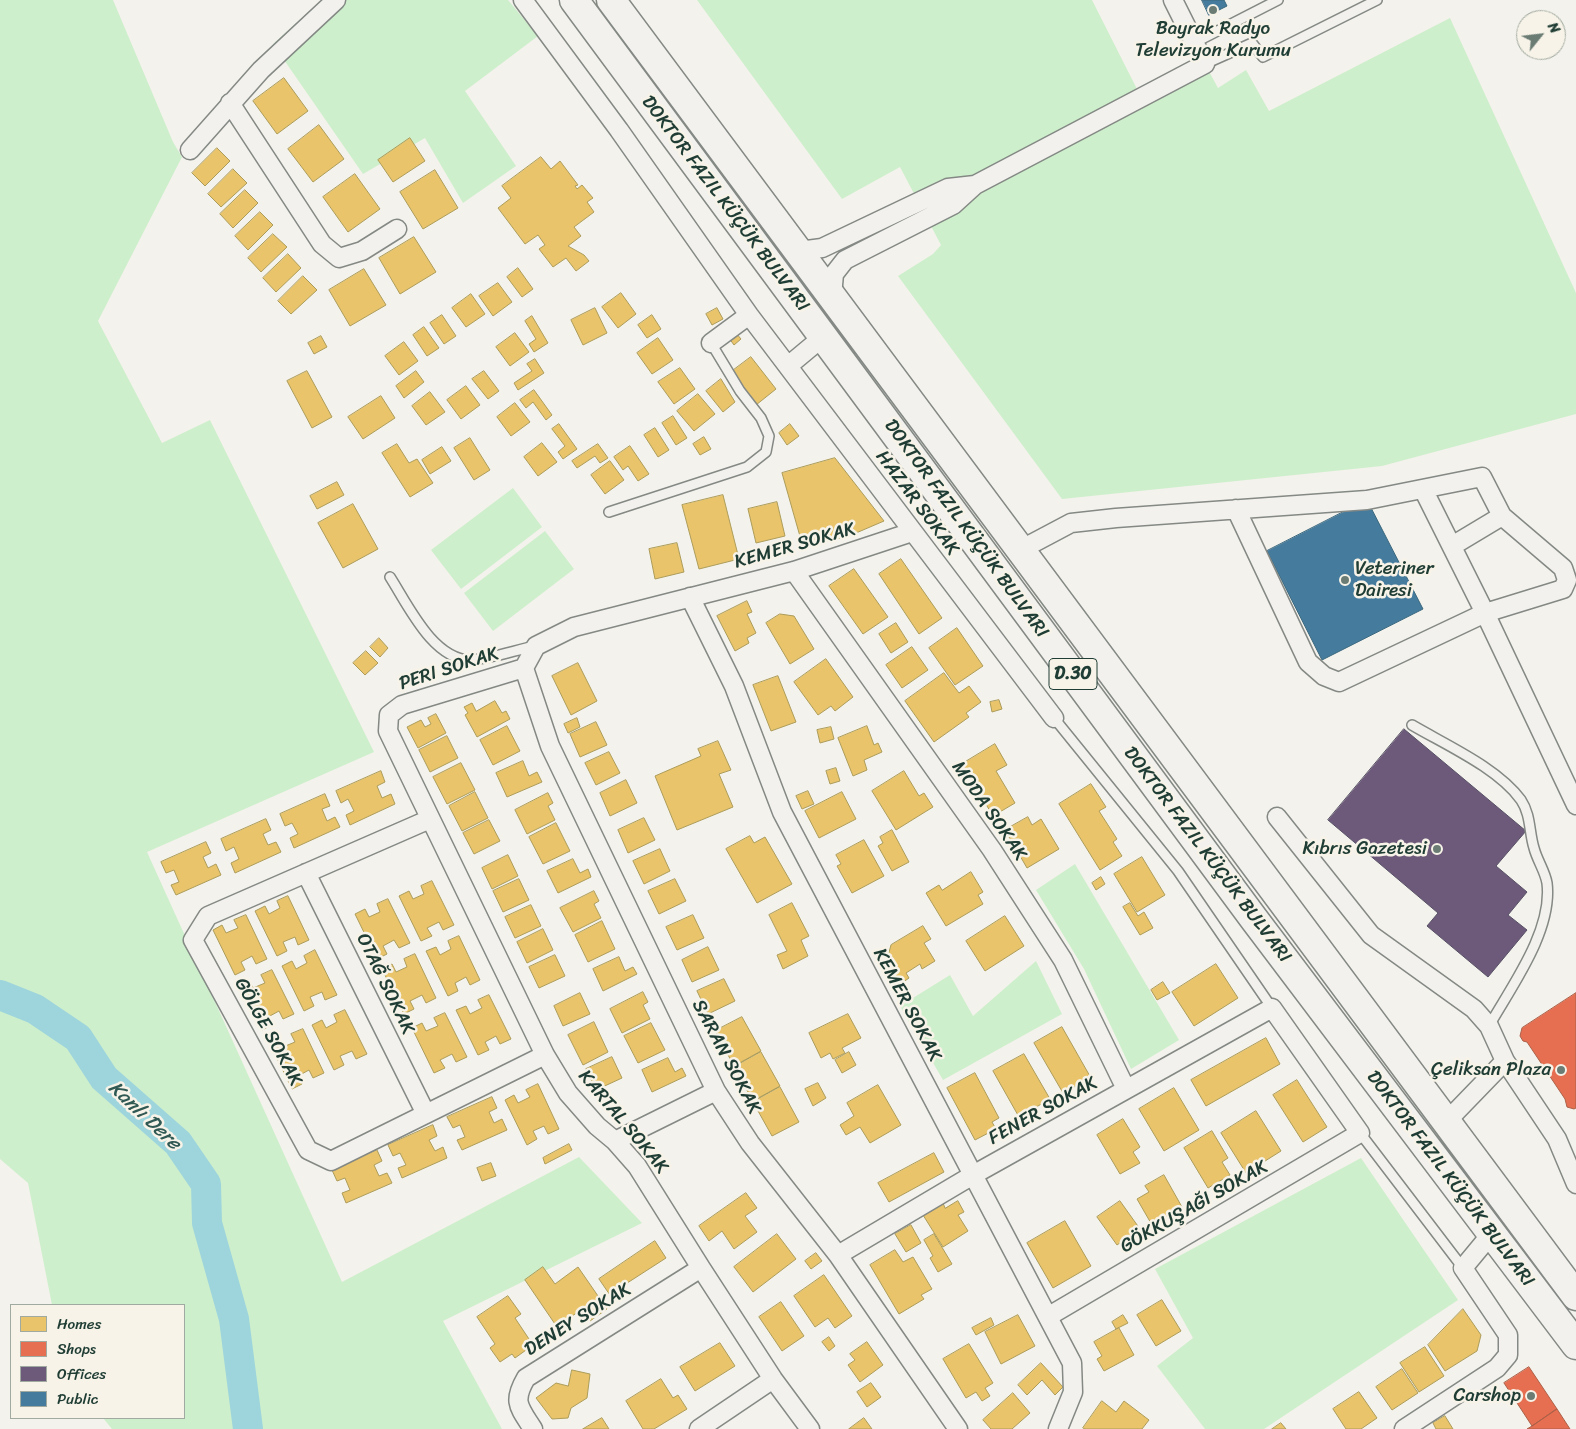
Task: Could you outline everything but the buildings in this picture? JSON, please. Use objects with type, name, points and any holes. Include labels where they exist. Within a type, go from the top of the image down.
[{"type":"highway","name":"D.30","points":[[574,0],[1254,919],[1576,1345]]},
{"type":"highway","name":"D.30","points":[[611,0],[1445,1123],[1576,1296]]},
{"type":"highway","points":[[1552,1312],[1576,1366]]},
{"type":"street","points":[[190,150],[230,103],[336,0]]},
{"type":"street","name":"HAZAR SOKAK","points":[[522,0],[619,130],[749,315],[1054,718]]},
{"type":"street","points":[[832,296],[834,274],[845,260],[953,205],[975,185],[1204,64],[1173,0]]},
{"type":"street","points":[[230,103],[322,244],[339,258],[362,252],[397,229]]},
{"type":"street","points":[[799,252],[822,248],[948,188],[975,185]]},
{"type":"street","points":[[711,343],[749,315]]},
{"type":"street","points":[[788,366],[824,336]]},
{"type":"street","points":[[1020,550],[1071,523],[1236,509],[1368,500],[1482,477],[1502,516],[1563,568],[1567,580],[1563,589],[1485,613],[1339,682],[1324,676],[1308,662],[1236,509]]},
{"type":"street","points":[[1423,489],[1485,613],[1576,805]]},
{"type":"street","points":[[1452,546],[1502,516]]},
{"type":"street","name":"KEMER SOKAK","points":[[536,646],[574,626],[794,571],[912,532]]},
{"type":"street","name":"MODA SOKAK","points":[[794,571],[992,850],[1063,960],[1126,1089]]},
{"type":"street","name":"KEMER SOKAK","points":[[690,597],[734,686],[782,812],[1049,1316],[1072,1363],[1073,1392],[1058,1429]]},
{"type":"street","points":[[524,668],[536,646]]},
{"type":"street","name":"PERI SOKAK","points":[[389,715],[402,705],[524,668]]},
{"type":"street","name":"SARAN SOKAK","points":[[524,668],[550,746],[716,1090],[750,1143],[838,1255],[958,1429]]},
{"type":"street","name":"KARTAL SOKAK","points":[[389,715],[388,731],[545,1055],[568,1093],[597,1126],[615,1140],[637,1166],[700,1268],[773,1379],[810,1429]]},
{"type":"street","points":[[1277,817],[1371,935],[1474,1009],[1488,1026],[1505,1061],[1557,1139],[1576,1184]]},
{"type":"street","name":"GÖLGE SOKAK","points":[[430,819],[208,916],[193,940],[308,1150],[331,1160],[545,1055]]},
{"type":"street","name":"OTAĞ SOKAK","points":[[306,874],[426,1114]]},
{"type":"street","name":"HAZAR SOKAK","points":[[1272,1008],[1360,1133]]},
{"type":"street","name":"FENER SOKAK","points":[[838,1255],[973,1175],[1272,1008]]},
{"type":"street","points":[[1445,1123],[1505,1061]]},
{"type":"street","points":[[615,1140],[716,1090]]},
{"type":"street","points":[[1049,1316],[1360,1133]]},
{"type":"street","points":[[1404,1429],[1497,1368],[1508,1355],[1508,1335],[1463,1268],[1492,1233]]},
{"type":"street","name":"DENEY SOKAK","points":[[533,1429],[519,1407],[517,1393],[526,1378],[700,1268]]},
{"type":"street","points":[[699,1429],[773,1379]]},
{"type":"lane","points":[[1194,43],[1278,0]]},
{"type":"lane","points":[[1204,64],[1252,43],[1262,57],[1377,0]]},
{"type":"lane","points":[[609,512],[747,467],[766,452],[769,436],[761,418],[740,391],[711,343]]},
{"type":"lane","points":[[390,577],[432,641],[448,654],[470,660],[536,646]]},
{"type":"lane","name":"HAZAR SOKAK","points":[[1054,718],[1178,871],[1272,1008]]},
{"type":"lane","points":[[1412,725],[1498,778],[1521,801],[1530,821],[1533,846],[1547,884],[1545,915],[1529,956],[1488,1026]]},
{"type":"lane","name":"HAZAR SOKAK","points":[[1360,1133],[1463,1268]]},
{"type":"green space","points":[[0,0],[113,0],[173,142],[182,157],[98,321],[162,443],[210,420],[374,752],[147,852],[342,1282],[579,1157],[642,1223],[443,1321],[502,1429],[112,1429],[104,1419],[185,1419],[185,1304],[52,1304],[28,1183],[0,1159]]},
{"type":"green space","points":[[322,0],[508,0],[538,36],[465,91],[516,166],[463,203],[425,138],[363,174],[273,44]]},
{"type":"green space","points":[[697,0],[1092,0],[1141,97],[1205,64],[1218,88],[1246,70],[1269,111],[1450,18],[1576,293],[1576,414],[1382,466],[1062,499],[898,276],[933,254],[941,245],[900,167],[842,199]]},
{"type":"green space","points":[[513,488],[542,527],[461,589],[431,550]]},
{"type":"green space","points":[[545,531],[574,569],[493,631],[464,593]]},
{"type":"green space","points":[[1075,864],[1179,1040],[1131,1069],[1084,969],[1036,890]]},
{"type":"green space","points":[[1036,961],[1062,1014],[943,1080],[900,1006],[950,975],[973,1016]]},
{"type":"green space","points":[[1361,1158],[1458,1300],[1264,1429],[1205,1429],[1157,1366],[1193,1338],[1155,1269]]},
{"type":"waterway","name":"Kanlı Dere","points":[[0,995],[35,1009],[78,1038],[104,1078],[178,1143],[206,1184],[207,1223],[234,1319],[248,1429]]},
{"type":"place","name":"Bayrak Radyo Televizyon Kurumu","points":[[1213,10]]},
{"type":"place","name":"Veteriner Dairesi","points":[[1345,580]]},
{"type":"place","name":"Kıbrıs Gazetesi","points":[[1437,849]]},
{"type":"place","name":"Çeliksan Plaza","points":[[1561,1070]]},
{"type":"place","name":"Carshop","points":[[1531,1396]]}]
